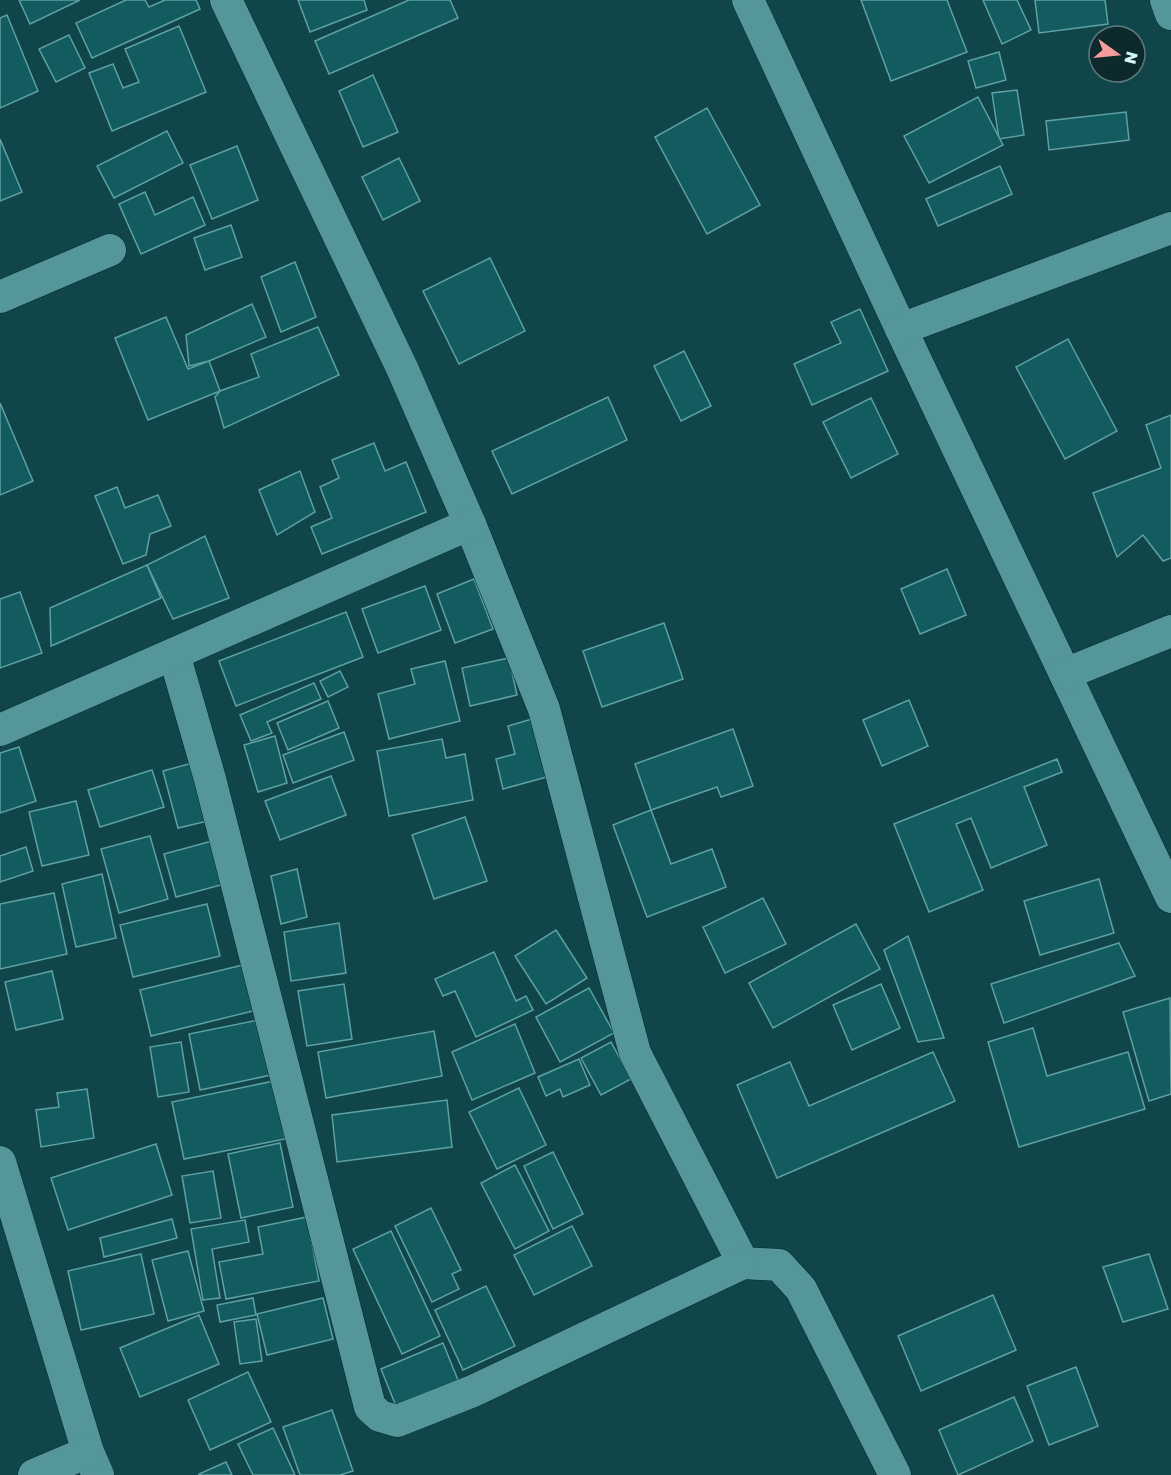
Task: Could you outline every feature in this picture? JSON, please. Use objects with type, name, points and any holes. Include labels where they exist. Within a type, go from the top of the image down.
[{"type":"street","points":[[226,0],[402,368],[470,524],[544,709],[634,1053],[743,1263]]},
{"type":"street","points":[[748,0],[901,329],[1171,897]]},
{"type":"street","points":[[1166,0],[1171,14]]},
{"type":"street","points":[[901,329],[1171,228]]},
{"type":"street","points":[[0,297],[110,250]]},
{"type":"street","points":[[0,730],[470,524]]},
{"type":"street","points":[[1065,674],[1171,630]]},
{"type":"street","points":[[174,654],[210,779],[370,1407],[380,1416],[397,1421],[473,1391],[743,1263],[779,1265],[801,1289],[895,1475]]},
{"type":"street","points":[[0,1162],[93,1463],[34,1475]]},
{"type":"building","points":[[19,0],[80,0],[30,24]]},
{"type":"building","points":[[126,0],[145,0],[149,7],[165,0],[196,0],[200,9],[92,58],[76,23]]},
{"type":"building","points":[[298,0],[364,0],[367,10],[310,32]]},
{"type":"building","points":[[409,0],[450,0],[458,18],[329,74],[315,41]]},
{"type":"building","points":[[861,0],[947,0],[967,52],[891,81]]},
{"type":"building","points":[[983,0],[1017,0],[1031,30],[1002,44]]},
{"type":"building","points":[[1035,0],[1105,0],[1108,24],[1087,24],[1087,27],[1039,33]]},
{"type":"building","points":[[7,15],[38,91],[0,108],[0,18]]},
{"type":"building","points":[[179,26],[206,92],[112,131],[89,73],[113,64],[123,88],[139,82],[125,49]]},
{"type":"building","points":[[69,35],[85,68],[56,82],[39,49]]},
{"type":"building","points":[[999,52],[1006,80],[976,88],[968,61]]},
{"type":"building","points":[[373,75],[398,132],[363,147],[339,91]]},
{"type":"building","points":[[1017,90],[1024,135],[999,139],[992,93]]},
{"type":"building","points":[[978,97],[1003,145],[929,183],[904,136]]},
{"type":"building","points":[[707,108],[760,205],[707,234],[655,137]]},
{"type":"building","points":[[1126,112],[1129,140],[1049,150],[1046,121]]},
{"type":"building","points":[[167,131],[183,163],[114,198],[97,166]]},
{"type":"building","points":[[0,139],[22,192],[0,201]]},
{"type":"building","points":[[237,146],[258,200],[212,219],[190,165]]},
{"type":"building","points":[[399,158],[420,201],[383,220],[362,177]]},
{"type":"building","points":[[1000,166],[1012,194],[938,226],[926,199]]},
{"type":"building","points":[[145,192],[155,215],[193,197],[205,225],[141,254],[119,204]]},
{"type":"building","points":[[231,225],[242,257],[205,270],[194,238]]},
{"type":"building","points":[[490,258],[525,331],[459,364],[423,291]]},
{"type":"building","points":[[295,262],[316,317],[281,332],[261,277]]},
{"type":"building","points":[[252,304],[266,337],[209,361],[189,366],[186,335]]},
{"type":"building","points":[[860,309],[888,371],[812,405],[794,364],[841,343],[831,322]]},
{"type":"building","points":[[166,317],[188,369],[209,361],[220,391],[148,420],[115,338]]},
{"type":"building","points":[[318,327],[339,375],[224,428],[215,397],[220,391],[259,377],[251,354]]},
{"type":"building","points":[[1068,339],[1117,431],[1065,459],[1016,367]]},
{"type":"building","points":[[684,351],[711,406],[681,421],[654,366]]},
{"type":"building","points":[[608,397],[627,440],[512,494],[492,451]]},
{"type":"building","points":[[871,398],[898,454],[851,478],[823,422]]},
{"type":"building","points":[[0,403],[33,481],[0,495]]},
{"type":"building","points":[[1171,415],[1171,558],[1163,561],[1143,535],[1117,557],[1093,493],[1161,468],[1146,425]]},
{"type":"building","points":[[374,443],[385,471],[406,462],[426,512],[322,554],[311,527],[332,518],[320,487],[339,478],[332,460]]},
{"type":"building","points":[[300,471],[315,512],[277,535],[259,490]]},
{"type":"building","points":[[117,487],[125,508],[158,495],[171,526],[150,534],[146,555],[123,564],[95,496]]},
{"type":"building","points":[[205,536],[229,598],[173,619],[147,565]]},
{"type":"building","points":[[147,565],[161,598],[51,646],[50,608]]},
{"type":"building","points":[[947,569],[966,615],[920,634],[901,589]]},
{"type":"building","points":[[474,579],[493,629],[455,643],[437,594]]},
{"type":"building","points":[[425,586],[441,630],[378,653],[362,609]]},
{"type":"building","points":[[20,592],[42,653],[0,668],[0,599]]},
{"type":"building","points":[[346,612],[363,657],[236,706],[219,661]]},
{"type":"building","points":[[664,623],[683,679],[602,707],[583,651]]},
{"type":"building","points":[[509,658],[517,695],[470,706],[462,668]]},
{"type":"building","points":[[445,661],[460,721],[389,739],[378,694],[415,684],[411,669]]},
{"type":"building","points":[[340,671],[348,687],[328,697],[320,681]]},
{"type":"building","points":[[314,683],[321,699],[267,722],[272,733],[251,741],[240,715]]},
{"type":"building","points":[[909,700],[928,746],[882,766],[863,720]]},
{"type":"building","points":[[328,701],[339,728],[288,750],[277,723]]},
{"type":"building","points":[[539,717],[554,775],[503,789],[496,759],[515,754],[508,726]]},
{"type":"building","points":[[733,729],[753,786],[721,797],[717,787],[651,810],[635,764]]},
{"type":"building","points":[[344,732],[354,760],[293,783],[283,755]]},
{"type":"building","points":[[275,736],[287,783],[258,792],[244,745]]},
{"type":"building","points":[[442,739],[446,758],[465,754],[473,800],[389,816],[377,751]]},
{"type":"building","points":[[19,747],[36,801],[0,813],[0,753]]},
{"type":"building","points":[[1057,759],[1062,772],[1024,787],[1047,845],[991,868],[971,818],[956,824],[983,890],[929,912],[894,824]]},
{"type":"building","points":[[196,762],[212,820],[178,828],[163,771]]},
{"type":"building","points":[[152,770],[164,807],[100,827],[88,790]]},
{"type":"building","points":[[331,776],[346,815],[280,840],[265,801]]},
{"type":"building","points":[[76,801],[89,855],[42,866],[29,812]]},
{"type":"building","points":[[651,810],[671,864],[712,849],[726,887],[647,917],[613,825]]},
{"type":"building","points":[[465,817],[487,881],[434,899],[412,835]]},
{"type":"building","points":[[150,836],[168,899],[119,913],[101,849]]},
{"type":"building","points":[[216,840],[228,883],[176,897],[164,854]]},
{"type":"building","points":[[26,847],[33,871],[0,882],[0,856]]},
{"type":"building","points":[[297,869],[307,917],[281,924],[271,876]]},
{"type":"building","points":[[102,874],[116,938],[76,947],[62,884]]},
{"type":"building","points":[[1099,879],[1114,933],[1040,955],[1024,901]]},
{"type":"building","points":[[54,893],[67,954],[0,969],[0,904]]},
{"type":"building","points":[[763,898],[786,944],[725,973],[703,927]]},
{"type":"building","points":[[207,904],[220,956],[133,977],[120,925]]},
{"type":"building","points":[[339,923],[346,973],[291,981],[284,932]]},
{"type":"building","points":[[856,924],[880,969],[773,1028],[749,983]]},
{"type":"building","points":[[556,930],[587,978],[546,1004],[515,956]]},
{"type":"building","points":[[908,936],[944,1038],[918,1042],[884,950]]},
{"type":"building","points":[[1119,943],[1135,976],[1004,1023],[991,984]]},
{"type":"building","points":[[494,952],[516,1001],[526,996],[533,1010],[476,1037],[455,991],[443,996],[435,979]]},
{"type":"building","points":[[251,963],[261,1009],[151,1036],[140,990]]},
{"type":"building","points":[[52,971],[63,1019],[16,1030],[5,982]]},
{"type":"building","points":[[344,984],[352,1039],[307,1046],[298,991]]},
{"type":"building","points":[[881,984],[900,1028],[852,1050],[833,1005]]},
{"type":"building","points":[[589,988],[614,1033],[560,1062],[536,1017]]},
{"type":"building","points":[[1170,998],[1171,1094],[1149,1101],[1123,1012]]},
{"type":"building","points":[[264,1019],[276,1074],[200,1090],[189,1034]]},
{"type":"building","points":[[515,1024],[535,1073],[472,1100],[452,1052]]},
{"type":"building","points":[[1033,1028],[1047,1076],[1128,1052],[1145,1109],[1019,1147],[988,1042]]},
{"type":"building","points":[[434,1031],[442,1076],[326,1098],[318,1052]]},
{"type":"building","points":[[181,1042],[189,1092],[158,1097],[150,1047]]},
{"type":"building","points":[[611,1042],[631,1079],[601,1095],[581,1058]]},
{"type":"building","points":[[933,1052],[955,1101],[777,1178],[737,1085],[790,1062],[809,1106]]},
{"type":"building","points":[[579,1059],[590,1085],[563,1097],[560,1089],[546,1096],[538,1077]]},
{"type":"building","points":[[274,1081],[285,1139],[184,1159],[172,1102]]},
{"type":"building","points":[[519,1088],[546,1145],[497,1169],[469,1112]]},
{"type":"building","points":[[87,1089],[94,1138],[41,1147],[36,1110],[59,1107],[57,1093]]},
{"type":"building","points":[[447,1100],[452,1147],[337,1162],[332,1115]]},
{"type":"building","points":[[280,1143],[293,1207],[241,1218],[228,1154]]},
{"type":"building","points":[[156,1144],[172,1195],[68,1230],[51,1178]]},
{"type":"building","points":[[553,1152],[583,1214],[553,1229],[524,1166]]},
{"type":"building","points":[[515,1165],[549,1231],[515,1249],[481,1183]]},
{"type":"building","points":[[213,1171],[221,1218],[190,1223],[182,1176]]},
{"type":"building","points":[[431,1208],[461,1270],[452,1274],[459,1289],[432,1302],[395,1226]]},
{"type":"building","points":[[307,1217],[319,1281],[226,1299],[219,1262],[263,1254],[258,1227]]},
{"type":"building","points":[[172,1219],[177,1238],[104,1257],[100,1238]]},
{"type":"building","points":[[245,1220],[249,1242],[212,1249],[220,1298],[203,1300],[191,1229]]},
{"type":"building","points":[[572,1226],[592,1266],[534,1295],[514,1255]]},
{"type":"building","points":[[391,1231],[440,1336],[402,1354],[353,1249]]},
{"type":"building","points":[[188,1251],[204,1311],[168,1321],[152,1260]]},
{"type":"building","points":[[141,1254],[154,1314],[81,1330],[68,1271]]},
{"type":"building","points":[[1149,1254],[1168,1309],[1123,1322],[1103,1267]]},
{"type":"building","points":[[486,1286],[515,1346],[463,1370],[435,1310]]},
{"type":"building","points":[[993,1295],[1016,1350],[921,1391],[898,1336]]},
{"type":"building","points":[[253,1298],[256,1315],[220,1322],[217,1305]]},
{"type":"building","points":[[323,1298],[333,1339],[267,1355],[257,1314]]},
{"type":"building","points":[[199,1315],[219,1364],[140,1397],[120,1348]]},
{"type":"building","points":[[256,1319],[262,1361],[240,1364],[234,1322]]},
{"type":"building","points":[[443,1343],[460,1385],[398,1411],[381,1369]]},
{"type":"building","points":[[1076,1367],[1098,1426],[1049,1445],[1027,1386]]},
{"type":"building","points":[[248,1372],[271,1422],[210,1450],[188,1400]]},
{"type":"building","points":[[1014,1397],[1033,1441],[958,1475],[939,1430]]},
{"type":"building","points":[[332,1410],[353,1471],[340,1475],[300,1475],[283,1427]]},
{"type":"building","points":[[273,1428],[295,1475],[253,1475],[238,1444]]},
{"type":"building","points":[[226,1462],[232,1475],[199,1475],[199,1474]]}]
